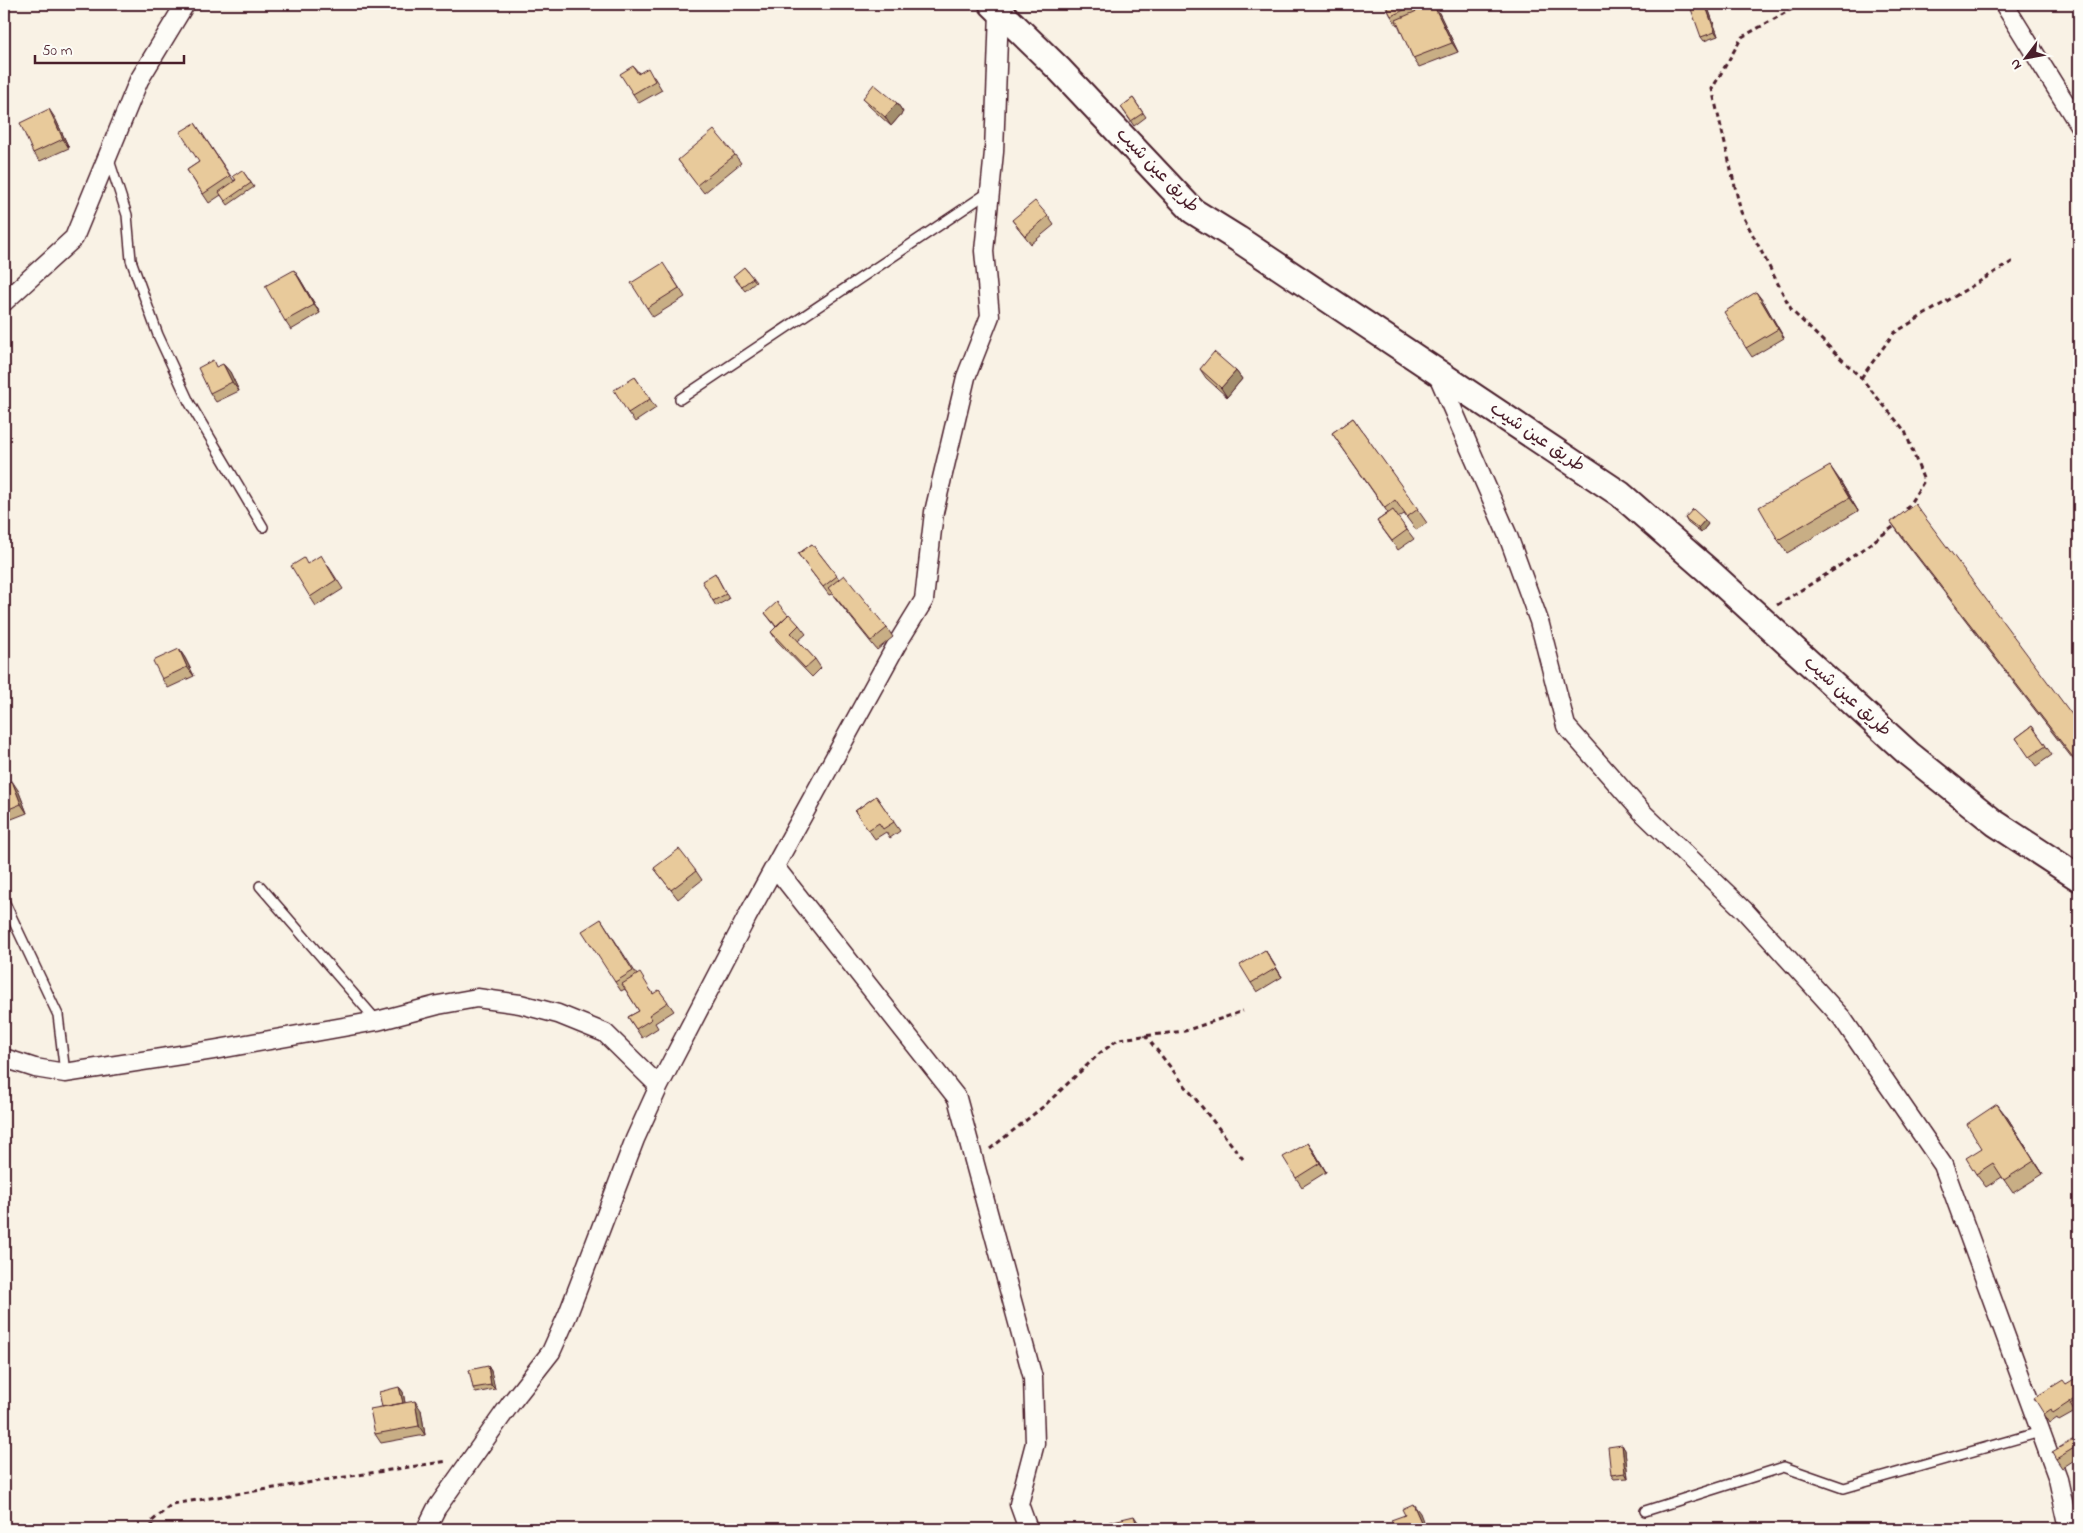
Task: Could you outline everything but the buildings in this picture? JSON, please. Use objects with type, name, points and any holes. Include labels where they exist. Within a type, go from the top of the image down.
[{"type":"main road","name":"طريق عين شيب","points":[[996,7],[1066,77],[1193,211],[1620,494],[1759,617],[1909,754],[1995,823],[2079,878]]},
{"type":"street","points":[[4,302],[74,238],[139,80],[185,4]]},
{"type":"street","points":[[2004,4],[2079,125]]},
{"type":"street","points":[[426,1529],[436,1509],[551,1352],[568,1314],[635,1139],[659,1086],[775,867],[897,644],[924,600],[934,512],[966,377],[990,316],[984,251],[990,191],[996,7]]},
{"type":"street","points":[[1436,371],[1508,536],[1538,621],[1566,726],[1643,813],[1744,910],[1842,1018],[1942,1165],[2058,1479],[2069,1529]]},
{"type":"street","points":[[775,867],[957,1098],[1033,1378],[1035,1443],[1019,1504],[1028,1529]]},
{"type":"street","points":[[4,1058],[35,1068],[66,1073],[213,1050],[376,1021],[438,1005],[477,998],[520,1004],[558,1014],[605,1033],[659,1086]]},
{"type":"lane","points":[[108,157],[127,214],[131,260],[158,334],[189,402],[263,527]]},
{"type":"lane","points":[[680,399],[990,191]]},
{"type":"lane","points":[[260,886],[376,1021]]},
{"type":"lane","points":[[4,901],[58,1015],[66,1073]]},
{"type":"lane","points":[[1644,1511],[1784,1467],[1844,1488],[2040,1432]]},
{"type":"path","points":[[1801,4],[1742,36],[1712,89],[1741,212],[1792,312],[1861,378],[1905,431],[1924,481],[1902,517]]},
{"type":"path","points":[[1861,378],[1894,333],[2015,260]]},
{"type":"path","points":[[1759,617],[1834,569],[1897,524]]},
{"type":"path","points":[[974,1162],[1044,1106],[1100,1053],[1119,1039],[1144,1034],[1185,1030],[1243,1011]]},
{"type":"path","points":[[1144,1034],[1244,1159]]},
{"type":"path","points":[[153,1529],[151,1522],[172,1504],[473,1457]]}]
